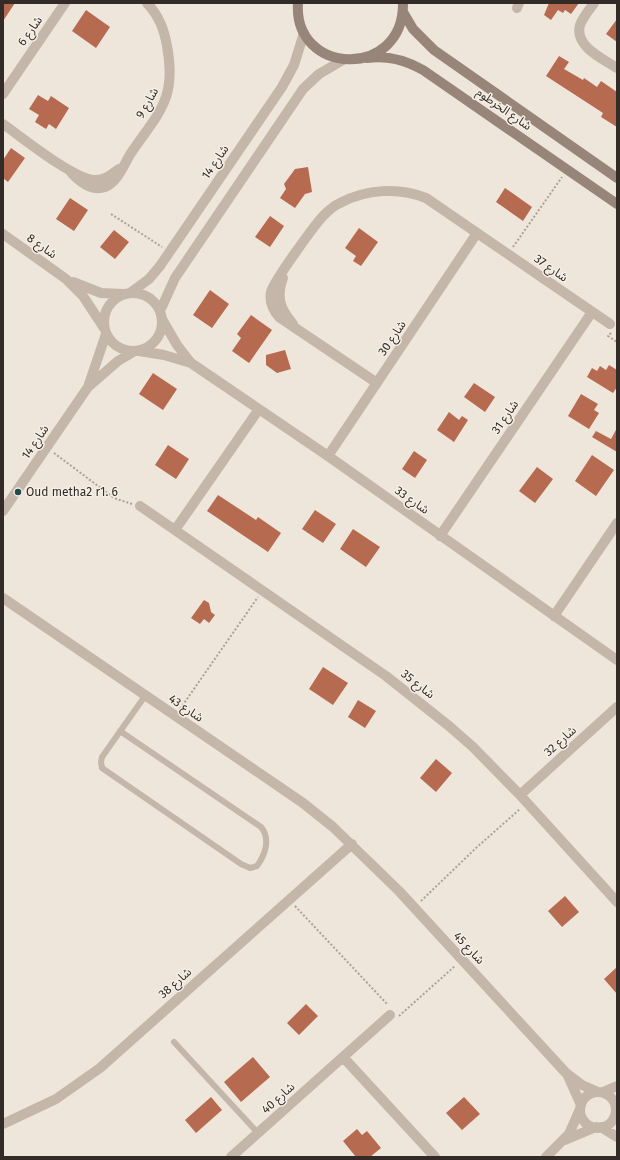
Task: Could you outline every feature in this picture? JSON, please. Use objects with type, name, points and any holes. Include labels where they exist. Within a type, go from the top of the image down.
[{"type":"main road","points":[[298,3],[299,22],[311,43],[320,51],[331,57],[343,60]]},
{"type":"main road","points":[[367,58],[388,45],[398,30],[403,8]]},
{"type":"main road","name":"شارع الخرطوم","points":[[403,8],[413,29],[434,50],[617,178]]},
{"type":"main road","name":"شارع الخرطوم","points":[[343,60],[392,58],[403,60],[423,70],[617,204]]},
{"type":"street","name":"شارع 6","points":[[3,94],[65,3]]},
{"type":"street","points":[[594,3],[580,25],[580,38],[586,46],[617,68]]},
{"type":"street","name":"شارع 9","points":[[3,124],[69,170],[95,180],[110,176],[122,166],[160,111],[170,86],[171,69],[164,28],[151,5]]},
{"type":"street","name":"شارع 14","points":[[127,294],[149,279],[282,87],[294,65],[304,33]]},
{"type":"street","points":[[161,315],[156,304],[145,295],[127,294],[117,298],[108,308],[104,320],[105,331],[117,347],[136,352],[147,348],[159,336],[161,315],[175,278],[300,94],[319,74],[343,60]]},
{"type":"street","points":[[377,383],[298,329],[284,311],[279,295],[288,265],[322,217],[333,207],[353,197],[384,191],[402,191],[426,198],[477,233]]},
{"type":"street","name":"شارع 37","points":[[477,233],[610,324]]},
{"type":"street","name":"شارع 30","points":[[328,456],[477,233]]},
{"type":"street","name":"شارع 8","points":[[4,237],[66,279],[84,296],[105,331]]},
{"type":"street","name":"شارع 8","points":[[66,279],[97,292],[117,295],[127,294]]},
{"type":"street","name":"شارع 31","points":[[440,536],[592,312]]},
{"type":"street","name":"شارع 33","points":[[161,315],[174,342],[191,363]]},
{"type":"street","name":"شارع 14","points":[[88,388],[105,331]]},
{"type":"street","name":"شارع 14","points":[[3,511],[88,388],[106,370],[136,352]]},
{"type":"street","name":"شارع 33","points":[[136,352],[164,355],[191,363],[328,456],[617,660]]},
{"type":"street","points":[[175,530],[260,409]]},
{"type":"street","name":"شارع 35","points":[[140,506],[406,691],[473,747],[616,897]]},
{"type":"street","points":[[554,616],[617,523]]},
{"type":"street","name":"شارع 43","points":[[3,598],[303,803],[352,844]]},
{"type":"street","name":"شارع 32","points":[[520,795],[617,707]]},
{"type":"street","name":"شارع 38","points":[[3,1124],[56,1099],[100,1068],[352,844]]},
{"type":"street","name":"شارع 45","points":[[352,844],[380,870],[566,1073],[582,1085],[601,1092]]},
{"type":"street","name":"شارع 40","points":[[232,1157],[391,1013]]},
{"type":"street","points":[[343,1057],[435,1157]]},
{"type":"street","name":"شارع 45","points":[[566,1073],[581,1107]]},
{"type":"street","points":[[546,1157],[564,1140],[573,1126],[586,1097],[617,1086]]},
{"type":"street","points":[[564,1140],[609,1124],[616,1110],[610,1096],[601,1092]]},
{"type":"street","points":[[581,1107],[583,1119],[591,1126],[598,1127],[617,1137]]},
{"type":"street","points":[[240,1149],[248,1157]]},
{"type":"lane","points":[[120,731],[258,824],[266,834],[264,856],[258,866],[245,867],[104,770],[101,764],[101,759],[120,731],[145,696]]},
{"type":"lane","points":[[174,1042],[258,1134]]},
{"type":"path","points":[[508,254],[568,170]]},
{"type":"path","points":[[111,214],[169,252]]},
{"type":"path","points":[[47,447],[114,498],[140,506]]},
{"type":"path","points":[[175,716],[262,592]]},
{"type":"path","points":[[414,907],[476,848],[527,803]]},
{"type":"path","points":[[289,900],[396,1017],[403,1014],[462,960]]},
{"type":"building","points":[[3,3],[15,3],[3,21]]},
{"type":"building","points":[[549,3],[579,3],[571,14],[565,10],[563,13],[558,10],[551,20],[544,15]]},
{"type":"building","points":[[86,10],[110,27],[96,48],[72,31]]},
{"type":"building","points":[[617,19],[617,42],[606,34]]},
{"type":"building","points":[[559,56],[569,62],[564,69],[583,80],[584,78],[597,87],[601,81],[617,92],[617,127],[601,117],[603,113],[546,76]]},
{"type":"building","points":[[38,95],[48,101],[51,96],[69,108],[56,129],[49,124],[46,129],[35,122],[39,115],[29,109]]},
{"type":"building","points":[[11,148],[25,158],[8,182],[3,178],[3,160]]},
{"type":"building","points":[[308,167],[312,192],[305,194],[295,208],[280,198],[286,189],[284,184],[295,169]]},
{"type":"building","points":[[505,188],[532,207],[523,221],[496,202]]},
{"type":"building","points":[[70,198],[88,210],[74,231],[56,219]]},
{"type":"building","points":[[270,216],[284,226],[270,247],[255,237]]},
{"type":"building","points":[[359,228],[378,242],[361,266],[353,261],[356,256],[345,248]]},
{"type":"building","points":[[114,230],[129,242],[115,259],[100,247]]},
{"type":"building","points":[[210,290],[229,304],[212,328],[193,315]]},
{"type":"building","points":[[251,315],[272,330],[249,363],[232,351],[241,338],[237,334]]},
{"type":"building","points":[[285,350],[291,369],[277,373],[266,365],[266,355]]},
{"type":"building","points":[[609,365],[617,370],[617,387],[613,393],[587,377],[592,368],[597,371],[600,366],[606,370]]},
{"type":"building","points":[[153,373],[177,389],[163,410],[139,394]]},
{"type":"building","points":[[474,383],[495,397],[485,412],[464,397]]},
{"type":"building","points":[[581,394],[598,404],[594,410],[599,413],[589,429],[568,416]]},
{"type":"building","points":[[449,412],[459,420],[462,416],[468,420],[454,442],[437,430]]},
{"type":"building","points":[[617,428],[617,452],[592,437],[596,431],[611,439]]},
{"type":"building","points":[[168,445],[189,459],[176,479],[155,465]]},
{"type":"building","points":[[414,451],[427,460],[415,478],[402,469]]},
{"type":"building","points":[[592,455],[614,470],[596,496],[575,481]]},
{"type":"building","points":[[537,467],[553,479],[535,503],[519,491]]},
{"type":"building","points":[[218,495],[256,520],[258,517],[281,533],[268,552],[207,511]]},
{"type":"building","points":[[315,510],[336,524],[323,543],[302,529]]},
{"type":"building","points":[[353,529],[380,547],[366,567],[340,549]]},
{"type":"building","points":[[204,600],[209,603],[211,612],[215,615],[209,623],[204,619],[200,624],[191,618]]},
{"type":"building","points":[[323,667],[348,683],[333,705],[309,689]]},
{"type":"building","points":[[358,700],[376,711],[365,728],[348,717]]},
{"type":"building","points":[[436,759],[452,773],[436,792],[420,778]]},
{"type":"building","points":[[565,896],[579,912],[562,927],[548,911]]},
{"type":"building","points":[[617,967],[617,994],[604,979]]},
{"type":"building","points":[[306,1004],[318,1016],[299,1035],[287,1023]]},
{"type":"building","points":[[253,1057],[270,1077],[241,1102],[224,1082]]},
{"type":"building","points":[[211,1097],[222,1110],[196,1133],[185,1120]]},
{"type":"building","points":[[464,1097],[480,1114],[462,1130],[446,1113]]},
{"type":"building","points":[[357,1129],[362,1135],[367,1131],[381,1148],[370,1157],[356,1157],[343,1141]]},
{"type":"place","name":"Oud metha2 r1. 6","points":[[18,492]]}]
